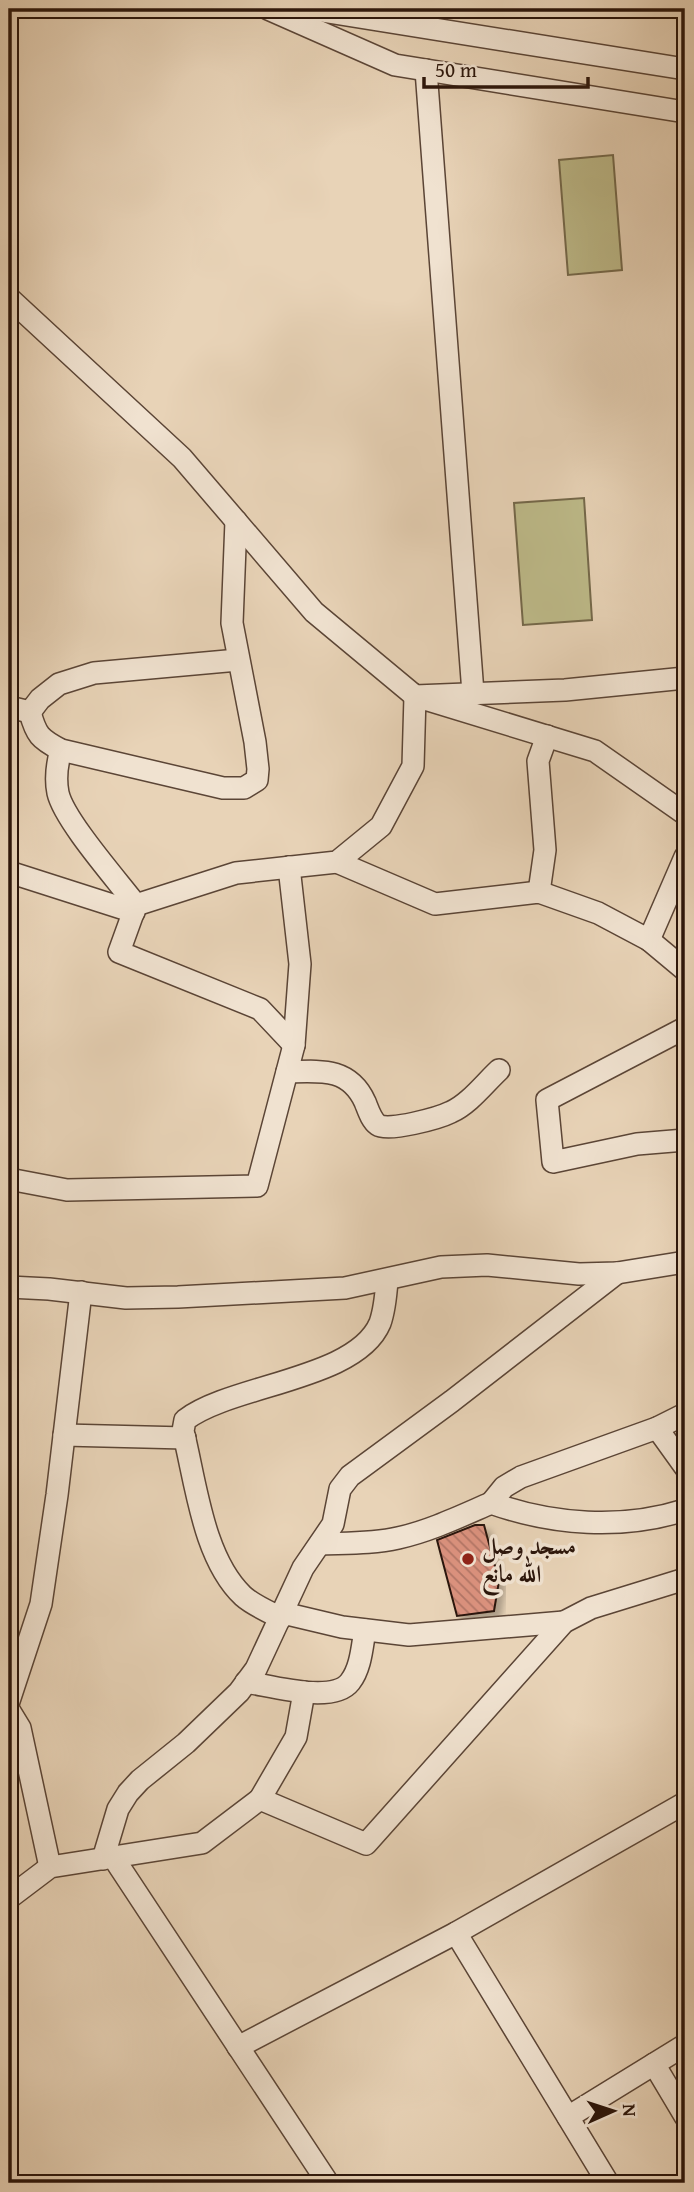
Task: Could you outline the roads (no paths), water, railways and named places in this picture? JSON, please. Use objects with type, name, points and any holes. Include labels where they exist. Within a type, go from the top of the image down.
[{"type":"street","points":[[268,9],[395,65],[685,112]]},
{"type":"street","points":[[309,9],[685,69]]},
{"type":"street","points":[[426,70],[473,693]]},
{"type":"street","points":[[9,298],[182,458],[314,612],[415,696],[595,751],[685,814]]},
{"type":"street","points":[[30,712],[35,730],[44,741],[61,750],[223,788],[244,788],[257,780],[258,769],[232,623],[236,521]]},
{"type":"street","points":[[30,712],[40,699],[59,684],[94,673],[238,660]]},
{"type":"street","points":[[415,696],[565,690],[685,678]]},
{"type":"street","points":[[337,862],[381,826],[413,766],[415,696]]},
{"type":"street","points":[[9,707],[30,712]]},
{"type":"street","points":[[539,892],[545,850],[538,761],[547,736]]},
{"type":"street","points":[[61,750],[56,768],[58,794],[68,815],[135,909]]},
{"type":"street","points":[[649,940],[685,857]]},
{"type":"street","points":[[9,872],[135,909],[236,873],[337,862],[435,904],[539,892],[598,913],[649,940],[685,970]]},
{"type":"street","points":[[9,1179],[66,1190],[257,1186],[294,1045],[300,964],[289,867]]},
{"type":"street","points":[[135,909],[119,952],[261,1009],[294,1045]]},
{"type":"street","points":[[685,1028],[548,1100],[553,1161],[637,1144],[685,1140]]},
{"type":"street","points":[[287,1072],[320,1071],[349,1079],[356,1085],[376,1124],[383,1128],[394,1128],[451,1112],[499,1070]]},
{"type":"street","points":[[9,1287],[126,1298],[178,1297],[345,1288],[441,1268],[487,1265],[579,1274],[617,1273],[685,1262]]},
{"type":"street","points":[[328,2183],[108,1858],[118,1809],[140,1780],[186,1743],[239,1692],[256,1669],[303,1568],[332,1524],[340,1489],[350,1476],[442,1409],[617,1273]]},
{"type":"street","points":[[387,1280],[385,1304],[379,1324],[353,1352],[294,1379],[199,1409],[185,1420],[183,1431],[205,1530],[220,1564],[244,1597],[282,1616],[342,1628],[409,1635],[564,1622]]},
{"type":"street","points":[[9,1701],[41,1604],[81,1292]]},
{"type":"street","points":[[320,1544],[397,1538],[444,1524],[491,1503],[504,1487],[521,1477],[657,1428],[685,1414]]},
{"type":"street","points":[[657,1428],[685,1467]]},
{"type":"street","points":[[64,1435],[185,1438]]},
{"type":"street","points":[[491,1503],[517,1512],[558,1520],[587,1522],[623,1523],[685,1510]]},
{"type":"street","points":[[260,1799],[366,1844],[564,1622],[591,1608],[685,1579]]},
{"type":"street","points":[[246,1682],[304,1692],[334,1693],[343,1690],[357,1670],[365,1630]]},
{"type":"street","points":[[9,1898],[50,1867],[202,1843],[260,1799],[296,1737],[304,1692]]},
{"type":"street","points":[[9,1710],[20,1728],[50,1867]]},
{"type":"street","points":[[238,2047],[456,1933],[685,1803]]},
{"type":"street","points":[[456,1933],[608,2183]]},
{"type":"street","points":[[568,2117],[685,2045]]},
{"type":"street","points":[[654,2064],[685,2116]]},
{"type":"place","name":"مسجد وصل الله مانع","points":[[468,1559]]}]
